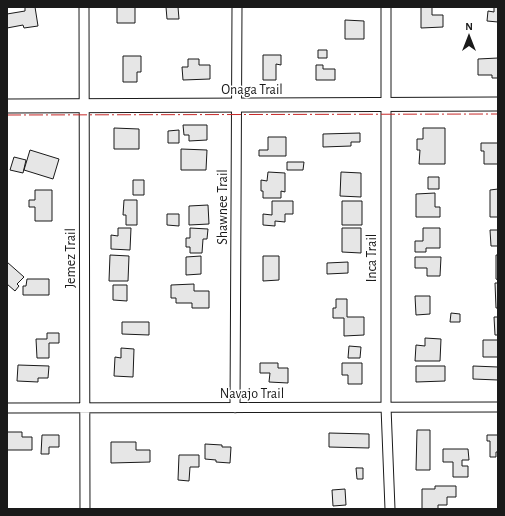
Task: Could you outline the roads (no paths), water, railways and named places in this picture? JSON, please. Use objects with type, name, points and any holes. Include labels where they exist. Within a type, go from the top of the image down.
[{"type":"street","name":"Jemez Trail","points":[[84,7],[85,509]]},
{"type":"street","name":"Shawnee Trail","points":[[235,408],[237,7]]},
{"type":"street","name":"Inca Trail","points":[[386,7],[386,407],[390,509]]},
{"type":"street","name":"Onaga Trail","points":[[7,106],[498,104]]},
{"type":"street","name":"Navajo Trail","points":[[7,408],[498,406]]}]
